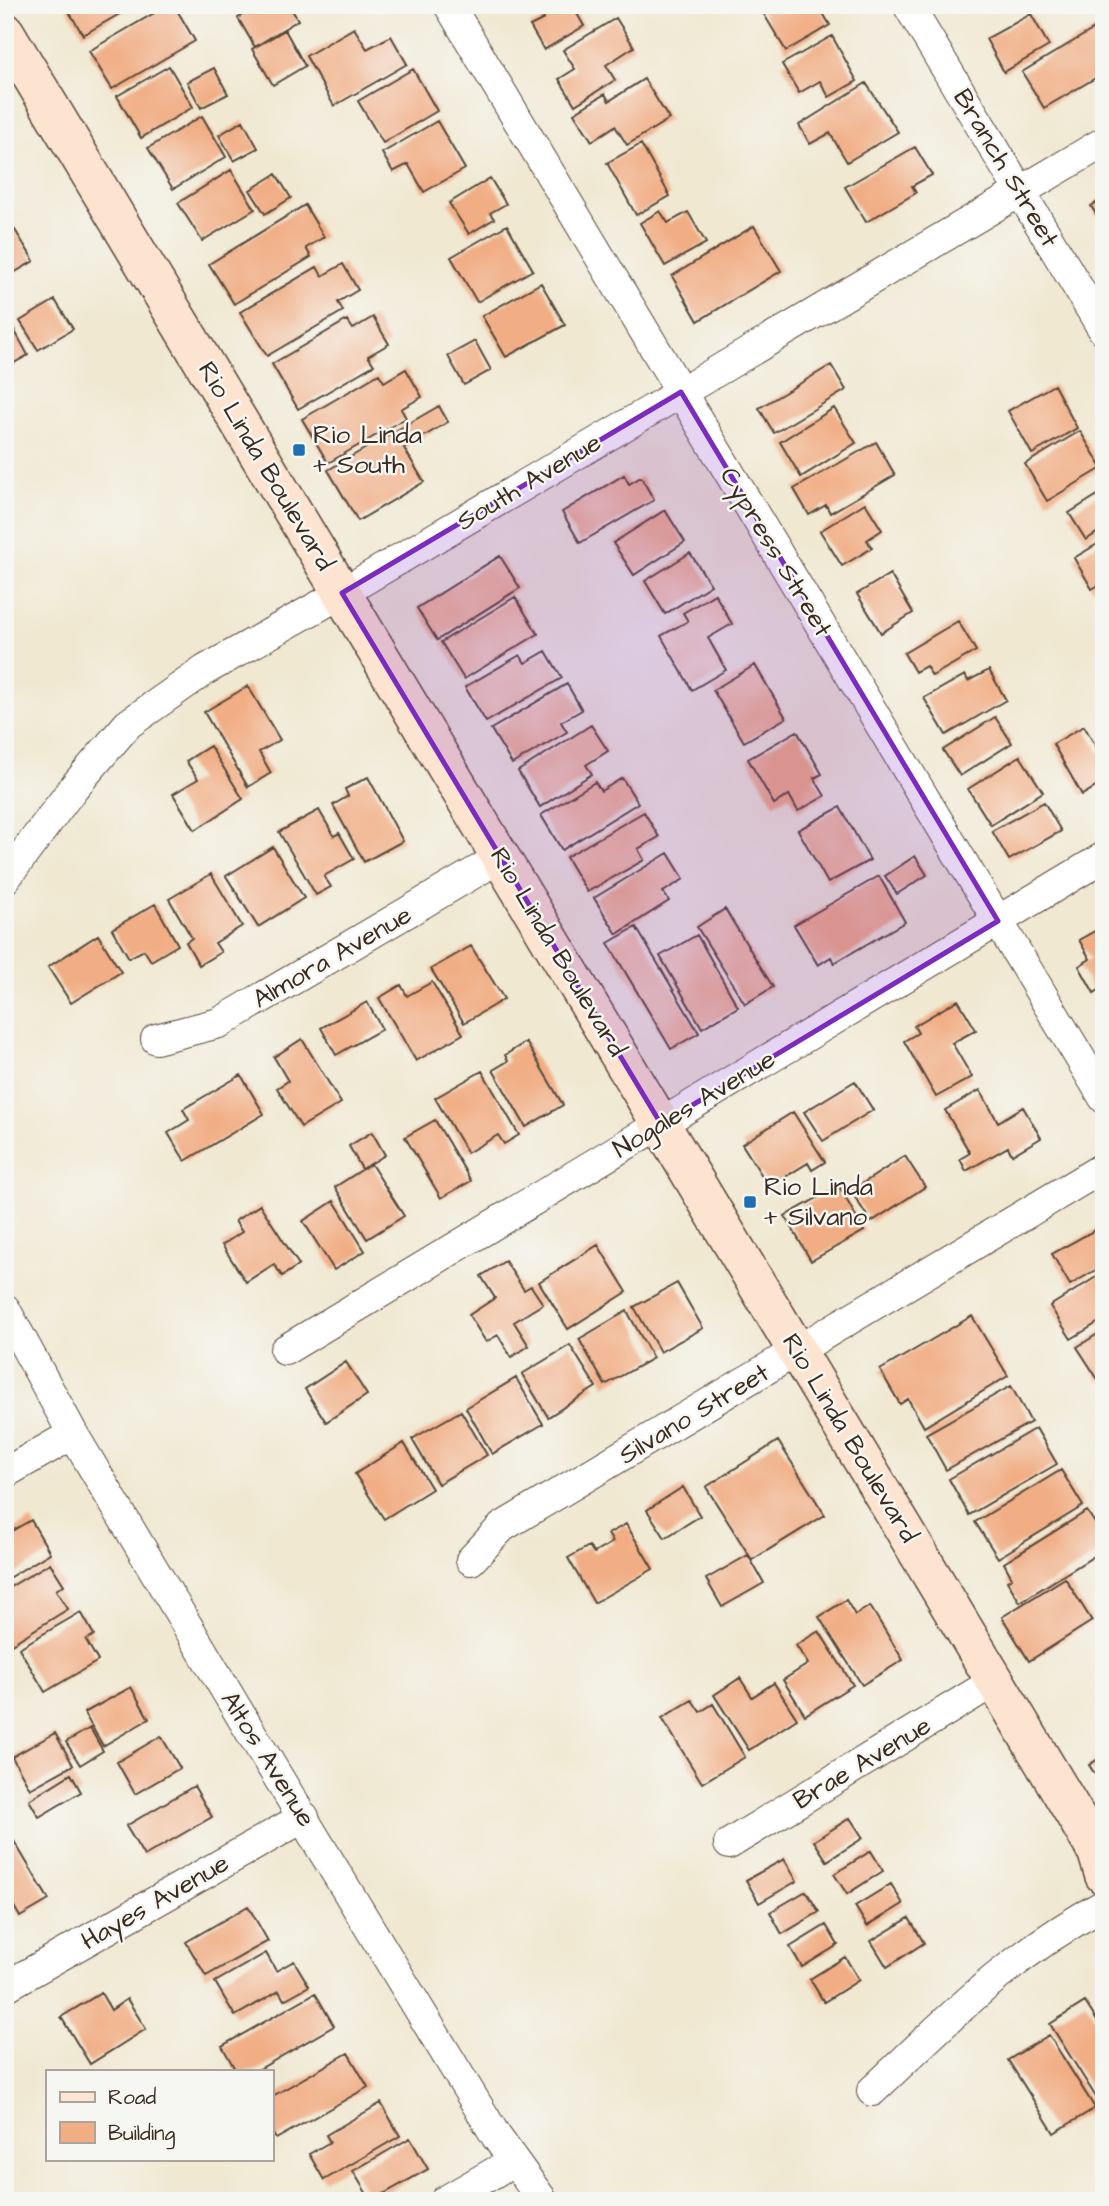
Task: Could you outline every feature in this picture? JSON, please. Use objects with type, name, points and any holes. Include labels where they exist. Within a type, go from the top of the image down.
[{"type":"main road","name":"Rio Linda Boulevard","points":[[5,32],[1097,1852],[1104,1875]]},
{"type":"street","name":"Cypress Street","points":[[449,5],[1104,1098]]},
{"type":"street","name":"Branch Street","points":[[908,5],[1104,331]]},
{"type":"street","name":"South Avenue","points":[[5,879],[74,787],[128,724],[205,670],[342,593],[1104,142]]},
{"type":"street","name":"Almora Avenue","points":[[156,1039],[219,1023],[501,857]]},
{"type":"street","name":"Nogales Avenue","points":[[285,1350],[1104,857]]},
{"type":"street","name":"Silvano Street","points":[[471,1560],[502,1527],[1104,1167]]},
{"type":"street","name":"Altos Avenue","points":[[5,1310],[72,1434],[496,2136],[543,2201]]},
{"type":"street","points":[[5,1473],[72,1434]]},
{"type":"street","name":"Brae Avenue","points":[[729,1844],[995,1681]]},
{"type":"street","name":"Hayes Avenue","points":[[5,1987],[304,1817]]},
{"type":"street","points":[[872,2091],[1002,1969],[1039,1942],[1104,1905]]},
{"type":"street","points":[[446,2201],[514,2161]]},
{"type":"highlighted area","points":[[681,392],[998,921],[661,1124],[342,593]]},
{"type":"building","points":[[65,5],[135,5],[83,35]]},
{"type":"building","points":[[168,5],[174,5],[195,41],[112,89],[89,51]]},
{"type":"building","points":[[259,5],[289,5],[298,20],[255,47],[238,18]]},
{"type":"building","points":[[537,5],[583,5],[575,10],[584,26],[544,50],[530,26],[544,19]]},
{"type":"building","points":[[818,5],[830,25],[786,51],[759,6]]},
{"type":"building","points":[[1031,14],[1049,46],[1004,72],[986,39]]},
{"type":"building","points":[[616,18],[634,47],[606,65],[615,80],[575,105],[559,79],[575,69],[563,50]]},
{"type":"building","points":[[1104,23],[1104,73],[1044,108],[1022,72]]},
{"type":"building","points":[[354,28],[367,49],[391,36],[407,64],[334,106],[306,56]]},
{"type":"building","points":[[285,30],[305,66],[273,85],[252,49]]},
{"type":"building","points":[[832,36],[857,81],[829,97],[820,81],[799,93],[782,64]]},
{"type":"building","points":[[169,66],[193,107],[141,138],[117,96]]},
{"type":"building","points":[[214,68],[228,94],[201,108],[187,82]]},
{"type":"building","points":[[413,69],[437,111],[383,143],[358,101]]},
{"type":"building","points":[[644,79],[669,119],[627,145],[615,126],[592,141],[574,113],[605,94],[609,101]]},
{"type":"building","points":[[866,83],[898,132],[847,162],[830,133],[810,144],[799,125]]},
{"type":"building","points":[[202,116],[226,157],[173,189],[148,148]]},
{"type":"building","points":[[243,121],[258,148],[234,161],[219,135]]},
{"type":"building","points":[[437,121],[465,169],[424,192],[408,164],[393,172],[382,153]]},
{"type":"building","points":[[641,144],[670,196],[636,215],[607,163]]},
{"type":"building","points":[[915,147],[932,175],[912,186],[916,193],[866,222],[845,187]]},
{"type":"building","points":[[231,170],[255,209],[202,241],[178,203]]},
{"type":"building","points":[[276,174],[291,198],[265,214],[250,190]]},
{"type":"building","points":[[490,178],[506,204],[490,213],[494,219],[469,234],[449,203]]},
{"type":"building","points":[[1104,198],[1104,227],[1091,206]]},
{"type":"building","points":[[305,205],[324,237],[306,248],[311,257],[234,304],[209,264]]},
{"type":"building","points":[[660,211],[668,223],[688,212],[706,243],[665,266],[640,223]]},
{"type":"building","points":[[507,225],[533,270],[477,302],[451,257]]},
{"type":"building","points":[[754,226],[781,271],[698,321],[672,276]]},
{"type":"building","points":[[15,230],[34,261],[5,278],[5,236]]},
{"type":"building","points":[[343,264],[358,290],[338,302],[343,311],[267,356],[240,312],[317,267],[322,276]]},
{"type":"building","points":[[541,283],[565,325],[506,357],[482,316]]},
{"type":"building","points":[[55,300],[73,329],[38,350],[20,321]]},
{"type":"building","points":[[373,317],[389,344],[368,356],[374,365],[298,409],[272,364],[347,320],[353,329]]},
{"type":"building","points":[[11,324],[28,355],[5,368],[5,327]]},
{"type":"building","points":[[475,341],[491,370],[464,385],[448,356]]},
{"type":"building","points":[[831,365],[846,390],[774,433],[759,408]]},
{"type":"building","points":[[406,369],[422,397],[401,409],[406,418],[328,463],[302,419],[379,374],[384,382]]},
{"type":"building","points":[[1054,385],[1077,428],[1032,454],[1008,411]]},
{"type":"building","points":[[439,406],[448,422],[404,448],[424,482],[358,521],[328,470]]},
{"type":"building","points":[[834,408],[856,443],[801,477],[780,442]]},
{"type":"building","points":[[1080,431],[1102,468],[1047,501],[1025,464]]},
{"type":"building","points":[[876,442],[895,475],[830,513],[826,505],[809,515],[794,489]]},
{"type":"building","points":[[624,475],[629,484],[641,477],[654,500],[580,543],[562,512]]},
{"type":"building","points":[[1104,491],[1104,528],[1086,540],[1069,513]]},
{"type":"building","points":[[865,503],[882,530],[867,540],[872,548],[842,566],[820,531]]},
{"type":"building","points":[[665,510],[685,542],[634,575],[613,543]]},
{"type":"building","points":[[1104,540],[1104,582],[1092,589],[1074,558]]},
{"type":"building","points":[[690,553],[711,585],[665,614],[645,581]]},
{"type":"building","points":[[500,556],[520,588],[437,640],[417,608]]},
{"type":"building","points":[[890,574],[913,613],[881,633],[857,594]]},
{"type":"building","points":[[715,594],[732,624],[708,638],[726,670],[692,690],[661,636],[688,621],[683,613]]},
{"type":"building","points":[[515,597],[538,634],[464,679],[441,642]]},
{"type":"building","points":[[958,621],[976,651],[932,676],[926,666],[915,672],[904,653]]},
{"type":"building","points":[[546,651],[562,678],[486,722],[465,687],[520,655],[525,663]]},
{"type":"building","points":[[755,665],[786,718],[744,742],[713,690]]},
{"type":"building","points":[[989,670],[1006,700],[946,735],[924,698],[965,675],[968,681]]},
{"type":"building","points":[[567,684],[582,710],[561,722],[567,732],[512,764],[491,729]]},
{"type":"building","points":[[248,686],[280,740],[259,752],[271,773],[248,787],[204,712]]},
{"type":"building","points":[[995,717],[1012,743],[960,776],[943,750]]},
{"type":"building","points":[[591,725],[608,751],[586,765],[592,774],[540,807],[518,771]]},
{"type":"building","points":[[1084,726],[1104,760],[1104,782],[1082,795],[1053,744]]},
{"type":"building","points":[[797,731],[822,774],[814,778],[825,796],[798,811],[789,795],[774,804],[748,759]]},
{"type":"building","points":[[210,746],[243,799],[195,830],[173,794],[198,779],[186,761]]},
{"type":"building","points":[[1020,756],[1043,792],[991,825],[968,789]]},
{"type":"building","points":[[368,777],[403,841],[364,862],[333,805],[348,796],[345,789]]},
{"type":"building","points":[[622,778],[638,803],[562,850],[541,815],[595,782],[601,791]]},
{"type":"building","points":[[1044,802],[1061,831],[1009,860],[992,831]]},
{"type":"building","points":[[840,807],[870,860],[828,883],[798,830]]},
{"type":"building","points":[[319,810],[334,836],[339,833],[354,859],[324,876],[331,887],[316,895],[279,832]]},
{"type":"building","points":[[644,812],[659,837],[638,849],[644,860],[587,892],[566,857]]},
{"type":"building","points":[[273,847],[304,898],[258,927],[226,876]]},
{"type":"building","points":[[668,853],[684,879],[663,892],[669,901],[617,934],[594,898]]},
{"type":"building","points":[[915,856],[927,875],[897,894],[885,876]]},
{"type":"building","points":[[211,874],[242,926],[215,943],[221,952],[199,965],[186,942],[192,938],[169,899]]},
{"type":"building","points":[[879,876],[905,922],[834,963],[831,957],[818,965],[794,925]]},
{"type":"building","points":[[155,904],[178,945],[151,961],[144,950],[129,958],[112,929]]},
{"type":"building","points":[[725,909],[773,987],[745,1004],[697,927]]},
{"type":"building","points":[[1104,926],[1104,987],[1094,993],[1079,966],[1090,959],[1079,940]]},
{"type":"building","points":[[636,927],[699,1033],[671,1049],[608,943]]},
{"type":"building","points":[[98,935],[121,972],[71,1003],[48,967]]},
{"type":"building","points":[[697,935],[738,1007],[702,1028],[660,956]]},
{"type":"building","points":[[471,946],[504,999],[464,1023],[431,969]]},
{"type":"building","points":[[432,982],[463,1034],[416,1061],[379,998],[401,985],[407,996]]},
{"type":"building","points":[[958,1000],[976,1030],[952,1043],[972,1077],[936,1097],[904,1041],[918,1033],[914,1026]]},
{"type":"building","points":[[367,1002],[382,1029],[336,1055],[321,1028]]},
{"type":"building","points":[[302,1039],[341,1103],[301,1127],[277,1088],[288,1081],[274,1057]]},
{"type":"building","points":[[526,1042],[563,1105],[526,1127],[493,1070],[508,1061],[505,1055]]},
{"type":"building","points":[[482,1071],[519,1135],[504,1144],[498,1135],[467,1153],[435,1098]]},
{"type":"building","points":[[241,1075],[264,1114],[185,1161],[168,1133],[189,1120],[183,1109]]},
{"type":"building","points":[[855,1081],[873,1110],[823,1141],[804,1112]]},
{"type":"building","points":[[980,1090],[998,1122],[1023,1107],[1041,1138],[1012,1155],[1008,1147],[966,1171],[960,1159],[970,1153],[945,1110]]},
{"type":"building","points":[[793,1112],[825,1162],[812,1170],[808,1163],[769,1187],[742,1144]]},
{"type":"building","points":[[435,1120],[471,1181],[441,1198],[405,1137]]},
{"type":"building","points":[[372,1132],[385,1155],[362,1169],[349,1146]]},
{"type":"building","points":[[905,1156],[925,1187],[871,1222],[851,1191]]},
{"type":"building","points":[[371,1164],[404,1216],[367,1239],[335,1187]]},
{"type":"building","points":[[839,1186],[864,1231],[811,1261],[785,1216]]},
{"type":"building","points":[[334,1201],[365,1251],[334,1270],[303,1221]]},
{"type":"building","points":[[260,1205],[299,1265],[282,1276],[274,1264],[246,1282],[222,1245],[242,1232],[235,1221]]},
{"type":"building","points":[[1104,1225],[1104,1265],[1070,1285],[1052,1254]]},
{"type":"building","points":[[598,1245],[627,1292],[568,1329],[539,1282]]},
{"type":"building","points":[[505,1261],[524,1290],[531,1286],[543,1304],[514,1322],[529,1346],[511,1357],[498,1335],[486,1342],[469,1315],[495,1298],[481,1276]]},
{"type":"building","points":[[1104,1272],[1104,1319],[1071,1339],[1050,1306]]},
{"type":"building","points":[[677,1283],[703,1328],[660,1352],[634,1307]]},
{"type":"building","points":[[627,1311],[653,1358],[605,1385],[579,1339]]},
{"type":"building","points":[[972,1316],[1008,1376],[924,1427],[908,1399],[900,1404],[880,1370]]},
{"type":"building","points":[[1104,1330],[1104,1378],[1099,1381],[1077,1347]]},
{"type":"building","points":[[570,1345],[596,1387],[548,1417],[522,1374]]},
{"type":"building","points":[[346,1362],[367,1395],[326,1422],[305,1389]]},
{"type":"building","points":[[516,1378],[543,1424],[492,1454],[466,1408]]},
{"type":"building","points":[[1011,1386],[1031,1422],[946,1470],[926,1434]]},
{"type":"building","points":[[461,1411],[487,1455],[438,1484],[412,1439]]},
{"type":"building","points":[[1036,1428],[1057,1464],[969,1515],[949,1479]]},
{"type":"building","points":[[778,1441],[825,1515],[752,1560],[706,1487]]},
{"type":"building","points":[[404,1443],[432,1489],[384,1519],[355,1474]]},
{"type":"building","points":[[1061,1470],[1083,1506],[998,1558],[975,1522]]},
{"type":"building","points":[[683,1487],[700,1516],[665,1538],[647,1510]]},
{"type":"building","points":[[1087,1511],[1104,1537],[1104,1550],[1020,1602],[1007,1581],[1012,1578],[1004,1563]]},
{"type":"building","points":[[31,1520],[50,1553],[5,1580],[5,1535]]},
{"type":"building","points":[[626,1524],[653,1569],[594,1603],[568,1558],[589,1546],[594,1553],[613,1542],[608,1534]]},
{"type":"building","points":[[748,1555],[764,1583],[722,1607],[706,1579]]},
{"type":"building","points":[[50,1563],[64,1585],[56,1590],[68,1609],[5,1648],[5,1590]]},
{"type":"building","points":[[1065,1578],[1092,1621],[1029,1661],[1002,1617]]},
{"type":"building","points":[[846,1600],[855,1615],[870,1606],[903,1660],[862,1685],[819,1617]]},
{"type":"building","points":[[81,1612],[94,1635],[86,1640],[98,1661],[45,1692],[19,1648]]},
{"type":"building","points":[[819,1631],[853,1685],[805,1715],[783,1680],[808,1664],[796,1645]]},
{"type":"building","points":[[740,1678],[752,1697],[774,1683],[797,1719],[749,1750],[714,1695]]},
{"type":"building","points":[[131,1687],[149,1719],[103,1746],[84,1713]]},
{"type":"building","points":[[692,1700],[700,1712],[713,1704],[745,1757],[702,1783],[662,1718]]},
{"type":"building","points":[[90,1728],[103,1751],[80,1765],[66,1742]]},
{"type":"building","points":[[55,1733],[73,1765],[30,1789],[12,1757]]},
{"type":"building","points":[[161,1736],[180,1768],[135,1794],[117,1762]]},
{"type":"building","points":[[1104,1755],[1104,1788],[1089,1765]]},
{"type":"building","points":[[71,1774],[81,1792],[39,1817],[29,1800]]},
{"type":"building","points":[[194,1786],[212,1817],[144,1856],[126,1826]]},
{"type":"building","points":[[850,1818],[863,1838],[827,1861],[814,1841]]},
{"type":"building","points":[[5,1826],[49,1900],[20,1917],[5,1891]]},
{"type":"building","points":[[871,1851],[883,1871],[847,1894],[834,1874]]},
{"type":"building","points":[[784,1859],[797,1881],[759,1903],[746,1880]]},
{"type":"building","points":[[891,1884],[903,1904],[867,1926],[855,1906]]},
{"type":"building","points":[[806,1891],[819,1912],[782,1934],[770,1912]]},
{"type":"building","points":[[248,1906],[268,1941],[206,1976],[186,1942]]},
{"type":"building","points":[[909,1918],[924,1943],[887,1967],[871,1941]]},
{"type":"building","points":[[826,1925],[838,1945],[802,1967],[790,1947]]},
{"type":"building","points":[[266,1953],[276,1971],[294,1961],[309,1986],[284,2000],[279,1991],[235,2016],[215,1982]]},
{"type":"building","points":[[845,1957],[859,1980],[824,2002],[810,1979]]},
{"type":"building","points":[[101,1993],[111,2010],[127,1999],[146,2029],[90,2064],[61,2017]]},
{"type":"building","points":[[315,1993],[334,2026],[258,2070],[235,2070],[222,2046]]},
{"type":"building","points":[[1085,2002],[1104,2032],[1101,2105],[1050,2024]]},
{"type":"building","points":[[1049,2035],[1095,2108],[1054,2133],[1008,2060]]},
{"type":"building","points":[[348,2053],[368,2087],[276,2139],[273,2134],[273,2096]]},
{"type":"building","points":[[381,2103],[400,2136],[324,2180],[309,2154],[330,2142],[326,2135]]},
{"type":"building","points":[[410,2138],[428,2169],[371,2201],[353,2171]]},
{"type":"place","name":"Rio Linda + South","points":[[299,450]]},
{"type":"place","name":"Rio Linda + Silvano","points":[[750,1202]]}]
